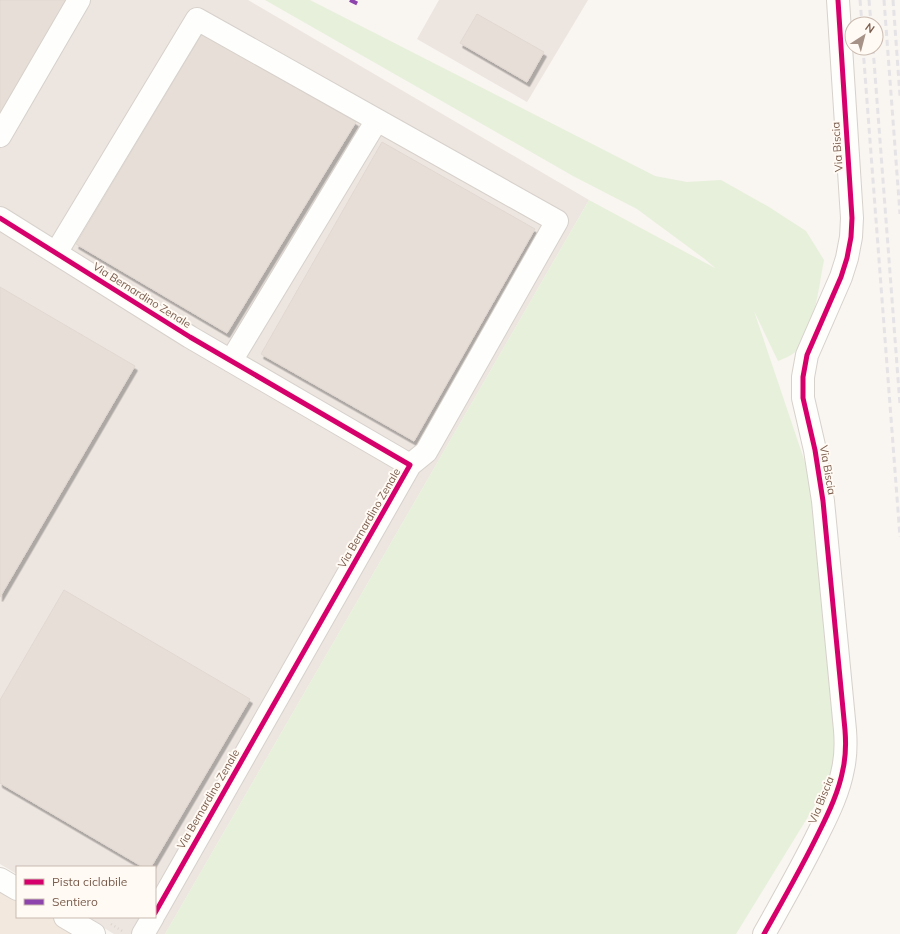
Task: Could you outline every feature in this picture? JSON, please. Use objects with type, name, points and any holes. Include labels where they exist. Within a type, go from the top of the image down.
[{"type":"street","points":[[0,136],[79,0]]},
{"type":"street","name":"Via Biscia","points":[[764,934],[810,851],[825,820],[837,793],[846,750],[823,501],[815,450],[803,398],[803,377],[808,355],[841,277],[851,238],[852,218],[838,0]]},
{"type":"street","points":[[56,253],[197,18],[557,222],[426,452],[410,465]]},
{"type":"street","points":[[231,361],[377,120]]},
{"type":"street","name":"Via Bernardino Zenale","points":[[0,218],[190,337],[410,465],[156,911]]},
{"type":"street","points":[[0,879],[16,888]]},
{"type":"street","points":[[67,918],[94,934]]},
{"type":"street","points":[[143,934],[152,918]]},
{"type":"shaded area","points":[[0,0],[248,0],[589,200],[165,934],[114,934],[88,918],[156,918],[156,866],[16,866],[16,873],[0,864]]},
{"type":"shaded area","points":[[439,0],[588,0],[527,102],[417,39]]},
{"type":"shaded area","points":[[0,883],[16,892],[16,918],[60,918],[87,934],[0,934]]},
{"type":"green space","points":[[265,0],[310,0],[655,176],[687,182],[721,180],[769,207],[806,231],[824,260],[815,308],[802,342],[795,352],[778,361],[754,311],[812,483],[836,750],[832,769],[814,807],[736,934],[165,934],[589,200],[715,268],[637,209],[573,176]]},
{"type":"building","points":[[0,0],[70,0],[0,116]]},
{"type":"building","points":[[477,14],[544,52],[527,82],[460,43]]},
{"type":"building","points":[[202,34],[356,122],[227,333],[76,244]]},
{"type":"building","points":[[382,142],[535,229],[414,441],[261,354]]},
{"type":"building","points":[[0,287],[135,366],[0,597]]},
{"type":"building","points":[[64,590],[250,699],[152,866],[141,866],[0,783],[0,700]]},
{"type":"railway","points":[[860,0],[861,16]]},
{"type":"railway","points":[[869,0],[870,16]]},
{"type":"railway","points":[[884,0],[900,214]]},
{"type":"railway","points":[[893,0],[900,96]]},
{"type":"railway","points":[[864,56],[900,537]]},
{"type":"railway","points":[[874,56],[900,405]]},
{"type":"marked path","points":[[350,0],[358,4]]},
{"type":"cycle path","points":[[764,934],[806,858],[830,809],[839,785],[844,764],[846,745],[823,501],[815,450],[803,398],[803,377],[807,355],[841,277],[847,258],[851,237],[852,218],[838,0]]},
{"type":"cycle path","points":[[0,218],[190,337],[410,465],[156,911]]}]
